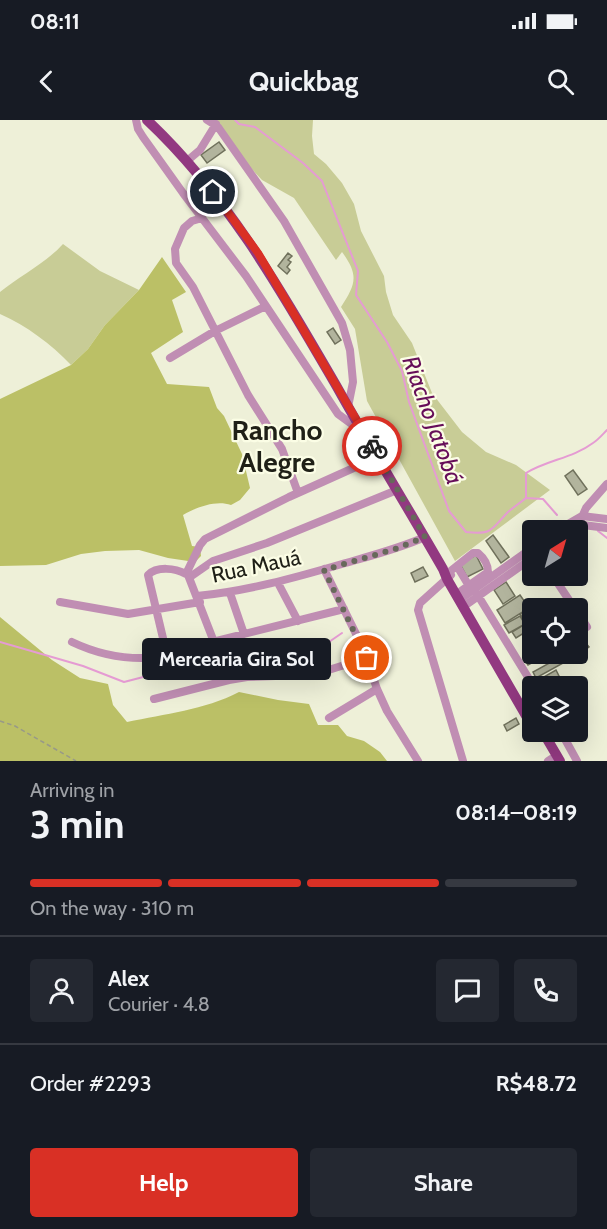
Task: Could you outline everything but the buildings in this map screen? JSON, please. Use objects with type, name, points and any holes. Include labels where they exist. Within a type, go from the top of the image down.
[{"type":"main road","points":[[147,120],[213,192],[258,253],[425,537],[467,596],[522,696]]},
{"type":"main road","points":[[467,596],[522,706]]},
{"type":"main road","points":[[542,742],[553,761]]},
{"type":"main road","points":[[546,742],[553,761]]},
{"type":"street","points":[[136,120],[142,137],[246,276],[338,414],[363,432]]},
{"type":"street","points":[[187,162],[200,150],[212,122]]},
{"type":"street","points":[[212,122],[284,221],[342,323],[350,350],[353,382],[348,407]]},
{"type":"street","points":[[202,218],[192,221],[184,228],[174,249],[174,256],[248,395],[282,449],[298,493]]},
{"type":"street","points":[[170,358],[215,331],[266,306]]},
{"type":"street","points":[[188,575],[200,545],[213,534],[378,457]]},
{"type":"street","points":[[580,520],[606,485]]},
{"type":"street","points":[[188,575],[213,561],[267,543],[397,489]]},
{"type":"street","points":[[575,520],[582,516],[607,519]]},
{"type":"street","points":[[588,525],[607,528]]},
{"type":"street","name":"Rua Mauá","points":[[60,602],[128,614],[157,609],[278,583],[395,549],[425,537]]},
{"type":"street","points":[[463,761],[417,608],[449,572],[473,553],[478,553],[488,566],[488,572],[467,596]]},
{"type":"street","points":[[467,596],[522,560]]},
{"type":"street","points":[[167,655],[149,580],[150,573],[154,571],[174,570],[188,575],[214,642]]},
{"type":"street","points":[[324,570],[367,658],[377,689],[393,722],[418,761]]},
{"type":"street","points":[[278,583],[298,621]]},
{"type":"street","points":[[230,592],[244,634]]},
{"type":"street","points":[[467,596],[526,676]]},
{"type":"street","points":[[72,642],[105,654],[148,658],[344,609]]},
{"type":"street","points":[[154,699],[247,677],[322,672],[367,658]]},
{"type":"street","points":[[329,718],[377,689]]},
{"type":"street","points":[[567,742],[577,761]]},
{"type":"path","points":[[0,721],[15,726],[76,761]]},
{"type":"green space","points":[[202,120],[313,120],[314,154],[342,183],[354,204],[361,231],[384,276],[393,315],[412,343],[432,393],[462,432],[486,452],[516,465],[550,490],[455,561],[367,401],[355,329],[341,307],[354,280],[347,260],[342,252],[336,260],[294,198],[262,180],[210,124]]},
{"type":"green space","points":[[63,244],[100,271],[139,290],[105,325],[88,349],[71,365],[38,336],[0,314],[0,292],[57,251]]},
{"type":"green space","points":[[162,257],[186,292],[172,300],[183,332],[151,353],[167,384],[209,387],[217,408],[224,416],[242,454],[250,488],[240,500],[231,505],[219,503],[207,505],[183,515],[192,546],[200,547],[201,556],[195,562],[139,550],[81,554],[46,565],[0,566],[0,399],[71,365],[88,349],[105,325],[139,290]]},
{"type":"green space","points":[[0,617],[52,660],[80,678],[108,684],[113,705],[127,722],[198,707],[239,692],[309,704],[318,725],[338,725],[347,736],[364,741],[380,752],[387,761],[0,761]]},
{"type":"waterway","name":"Riacho Jatobá","points":[[235,120],[239,124],[255,127],[303,163],[322,181],[358,271],[356,295],[387,342],[402,371],[409,402],[449,511],[466,532],[481,533],[490,530],[526,498],[543,499],[557,515]]},
{"type":"waterway","points":[[526,497],[526,473],[585,448],[607,430]]},
{"type":"waterway","name":"Riacho Jatobá","points":[[598,531],[607,538]]},
{"type":"waterway","points":[[0,642],[83,666],[124,682],[209,660],[247,655],[275,656],[298,652],[326,644],[342,633]]},
{"type":"way so far","points":[[367,658],[324,570],[395,549],[425,537],[372,446]]},
{"type":"place","name":"Mercearia Gira Sol","points":[[367,658]]},
{"type":"district","name":"Rancho Alegre","points":[[277,446]]},
{"type":"route","points":[[213,192],[258,253],[372,446]]}]
